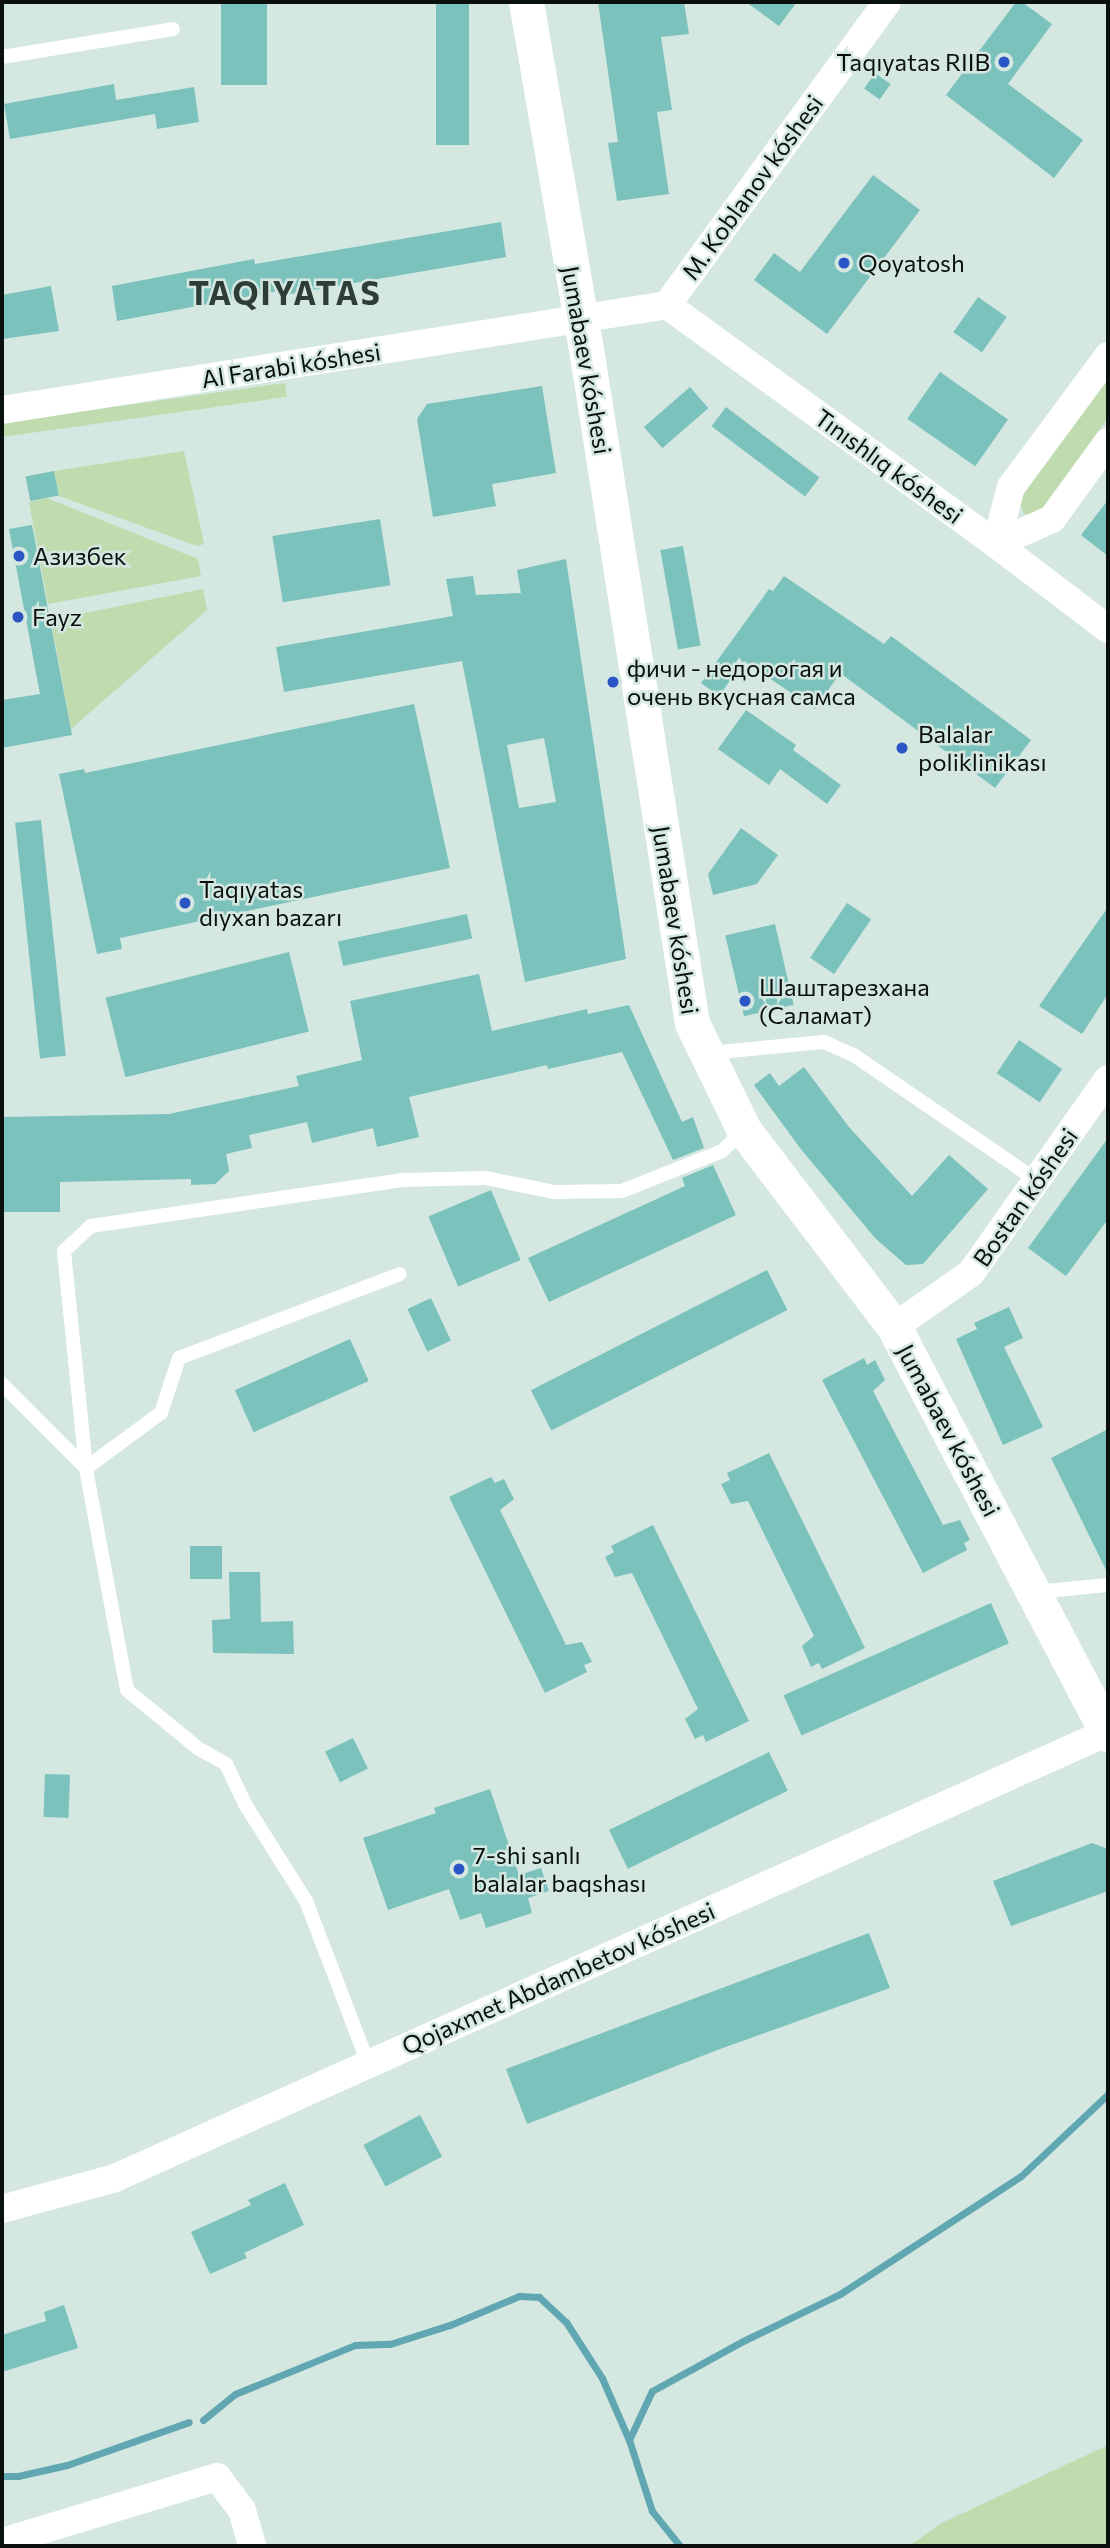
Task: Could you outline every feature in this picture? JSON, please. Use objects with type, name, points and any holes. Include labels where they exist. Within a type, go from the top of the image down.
[{"type":"street","name":"Jumabaev kóshesi","points":[[526,2],[580,320],[691,1023],[704,1054],[744,1130],[894,1327],[1108,1733]]},
{"type":"street","name":"M. Koblanov kóshesi","points":[[667,305],[887,2]]},
{"type":"street","name":"Al Farabi kóshesi","points":[[2,410],[667,305]]},
{"type":"street","name":"Tınıshlıq kóshesi","points":[[667,305],[996,544],[1108,629]]},
{"type":"street","points":[[996,544],[1011,487],[1108,356]]},
{"type":"street","points":[[996,544],[1052,519],[1108,442]]},
{"type":"street","name":"Bostan kóshesi","points":[[894,1327],[971,1273],[1108,1079]]},
{"type":"street","name":"Qojaxmet Abdambetov kóshesi","points":[[2,2209],[115,2178],[1108,1733]]},
{"type":"street","points":[[2,2542],[217,2477],[242,2510],[252,2546]]},
{"type":"lane","points":[[2,57],[173,29]]},
{"type":"lane","points":[[704,1054],[824,1042],[855,1056],[1036,1180]]},
{"type":"lane","points":[[368,2063],[306,1901],[245,1804],[226,1764],[199,1749],[127,1690],[86,1468],[64,1251],[91,1226],[403,1180],[486,1178],[554,1192],[622,1191],[722,1151],[744,1130]]},
{"type":"lane","points":[[86,1468],[161,1413],[179,1358],[400,1274]]},
{"type":"lane","points":[[2,1384],[86,1468]]},
{"type":"lane","points":[[1034,1592],[1108,1586]]},
{"type":"green space","points":[[1108,378],[1108,418],[1038,514],[1024,514],[1019,501]]},
{"type":"green space","points":[[285,383],[287,397],[4,437],[2,423]]},
{"type":"green space","points":[[184,451],[204,544],[197,546],[59,496],[54,471]]},
{"type":"green space","points":[[47,498],[198,559],[201,576],[48,604],[29,502]]},
{"type":"green space","points":[[203,589],[207,610],[71,729],[51,620]]},
{"type":"green space","points":[[1108,2445],[1108,2546],[909,2546],[942,2523]]},
{"type":"building","points":[[221,2],[267,2],[267,85],[221,85]]},
{"type":"building","points":[[436,2],[469,2],[469,145],[436,145]]},
{"type":"building","points":[[598,2],[684,2],[689,34],[661,37],[672,110],[657,112],[669,194],[617,201],[608,143],[618,142]]},
{"type":"building","points":[[746,2],[797,2],[779,26]]},
{"type":"building","points":[[1016,2],[1022,2],[1052,24],[1008,84],[1083,140],[1054,178],[946,95]]},
{"type":"building","points":[[875,73],[891,84],[880,99],[864,89]]},
{"type":"building","points":[[114,84],[116,100],[194,87],[199,122],[157,129],[155,114],[10,139],[4,104]]},
{"type":"building","name":"Qoyatosh","points":[[873,175],[920,210],[827,334],[754,280],[774,253],[800,272]]},
{"type":"building","points":[[501,222],[506,257],[279,296],[278,291],[117,321],[112,286],[254,259],[255,264]]},
{"type":"building","points":[[51,286],[59,331],[2,339],[2,295]]},
{"type":"building","points":[[978,297],[1007,317],[982,352],[953,332]]},
{"type":"building","points":[[940,372],[1008,420],[975,466],[907,419]]},
{"type":"building","points":[[542,386],[556,473],[492,484],[496,506],[433,517],[417,419],[427,404]]},
{"type":"building","points":[[690,387],[708,408],[662,448],[644,427]]},
{"type":"building","points":[[726,407],[819,477],[805,497],[712,426]]},
{"type":"building","points":[[54,471],[59,496],[30,501],[26,477]]},
{"type":"building","points":[[1108,500],[1108,556],[1081,535]]},
{"type":"building","points":[[380,519],[390,585],[283,602],[272,536]]},
{"type":"building","points":[[32,525],[72,735],[2,748],[2,700],[40,694],[9,529]]},
{"type":"building","points":[[683,546],[701,645],[678,649],[660,550]]},
{"type":"building","points":[[566,559],[626,959],[525,982],[462,661],[284,692],[276,647],[453,616],[446,579],[473,576],[476,595],[521,593],[517,570]],"holes":[[[544,738],[556,802],[519,808],[507,745]]]},
{"type":"building","points":[[784,576],[884,644],[891,636],[1031,740],[995,788],[840,673],[815,709],[744,661],[719,696],[701,683],[769,589],[773,591]]},
{"type":"building","points":[[414,704],[450,868],[120,938],[122,949],[97,954],[59,774],[84,769],[85,773]]},
{"type":"building","points":[[746,710],[796,745],[793,750],[841,785],[827,804],[780,769],[769,785],[718,749]]},
{"type":"building","points":[[41,820],[66,1056],[40,1058],[15,823]]},
{"type":"building","points":[[741,828],[778,855],[757,884],[713,895],[708,874]]},
{"type":"building","points":[[847,903],[871,919],[834,974],[810,958]]},
{"type":"building","points":[[1108,907],[1108,994],[1082,1034],[1039,1006]]},
{"type":"building","points":[[467,914],[472,938],[343,966],[338,941]]},
{"type":"building","points":[[775,924],[794,1005],[744,1016],[725,935]]},
{"type":"building","points":[[289,952],[309,1032],[125,1077],[106,998]]},
{"type":"building","points":[[479,974],[492,1031],[587,1009],[588,1014],[629,1005],[682,1122],[693,1117],[704,1148],[673,1160],[622,1052],[548,1069],[547,1065],[409,1097],[419,1137],[377,1147],[373,1128],[312,1143],[307,1122],[249,1135],[252,1148],[226,1154],[229,1171],[215,1184],[191,1185],[191,1179],[60,1182],[60,1212],[2,1212],[2,1117],[169,1114],[299,1086],[296,1076],[362,1060],[350,1001]]},
{"type":"building","points":[[1019,1040],[1062,1069],[1040,1102],[997,1073]]},
{"type":"building","points":[[804,1067],[849,1127],[912,1196],[949,1155],[988,1189],[923,1264],[906,1265],[875,1238],[800,1148],[754,1085],[770,1073],[779,1086]]},
{"type":"building","points":[[1108,1138],[1108,1219],[1066,1276],[1028,1248]]},
{"type":"building","points":[[713,1165],[736,1215],[549,1302],[528,1258],[685,1186],[682,1178]]},
{"type":"building","points":[[491,1190],[521,1260],[458,1287],[428,1217]]},
{"type":"building","points":[[767,1270],[787,1310],[551,1430],[531,1390]]},
{"type":"building","points":[[431,1298],[451,1341],[427,1352],[407,1309]]},
{"type":"building","points":[[1009,1307],[1023,1338],[1004,1347],[1043,1427],[1003,1445],[956,1339],[977,1329],[974,1323]]},
{"type":"building","points":[[350,1339],[369,1381],[254,1432],[235,1390]]},
{"type":"building","points":[[864,1358],[867,1365],[875,1360],[885,1380],[873,1391],[943,1525],[960,1520],[970,1540],[964,1543],[967,1550],[923,1573],[822,1380]]},
{"type":"building","points":[[1108,1429],[1108,1574],[1051,1458]]},
{"type":"building","points":[[769,1453],[865,1648],[822,1669],[819,1663],[811,1667],[802,1646],[814,1636],[748,1501],[731,1504],[721,1484],[730,1480],[727,1473]]},
{"type":"building","points":[[491,1477],[495,1483],[504,1479],[514,1499],[500,1510],[566,1645],[582,1642],[592,1662],[584,1665],[587,1672],[545,1693],[449,1497]]},
{"type":"building","points":[[653,1525],[749,1721],[706,1742],[703,1735],[695,1739],[685,1719],[698,1709],[632,1573],[615,1577],[605,1557],[614,1552],[611,1546]]},
{"type":"building","points":[[190,1546],[222,1546],[222,1579],[190,1579]]},
{"type":"building","points":[[229,1572],[260,1572],[261,1622],[293,1621],[294,1654],[213,1653],[212,1620],[230,1619]]},
{"type":"building","points":[[991,1603],[1009,1643],[802,1736],[784,1695]]},
{"type":"building","points":[[353,1738],[368,1769],[340,1782],[325,1752]]},
{"type":"building","points":[[769,1752],[788,1791],[628,1869],[609,1830]]},
{"type":"building","points":[[45,1774],[70,1775],[68,1818],[43,1817]]},
{"type":"building","points":[[490,1789],[519,1875],[541,1868],[549,1891],[528,1898],[532,1913],[486,1928],[481,1913],[460,1920],[449,1889],[388,1910],[363,1838],[436,1813],[434,1808]]},
{"type":"building","points":[[1092,1843],[1108,1849],[1108,1891],[1011,1926],[993,1881]]},
{"type":"building","points":[[869,1933],[890,1988],[720,2049],[527,2124],[506,2069]]},
{"type":"building","points":[[420,2115],[442,2156],[386,2187],[363,2145]]},
{"type":"building","points":[[285,2183],[304,2225],[244,2253],[247,2258],[210,2274],[191,2232],[251,2205],[248,2200]]},
{"type":"building","points":[[64,2305],[78,2348],[2,2372],[2,2335],[46,2321],[44,2312]]},
{"type":"waterway","points":[[680,2546],[652,2511],[629,2440],[652,2391],[743,2341],[840,2294],[1021,2176],[1108,2094]]},
{"type":"waterway","points":[[203,2420],[235,2394],[355,2345],[390,2344],[450,2325],[519,2296],[539,2297],[566,2322],[602,2378],[629,2440]]},
{"type":"waterway","points":[[2,2476],[18,2476],[67,2465],[189,2422]]},
{"type":"place","name":"Taqıyatas RIIB","points":[[1004,62]]},
{"type":"place","name":"Qoyatosh","points":[[844,263]]},
{"type":"place","name":"Азизбек","points":[[19,556]]},
{"type":"place","name":"Fayz","points":[[18,617]]},
{"type":"place","name":"фичи - недорогая и очень вкусная самса","points":[[613,682]]},
{"type":"place","name":"Balalar poliklinikası","points":[[902,748]]},
{"type":"place","name":"Taqıyatas dıyxan bazarı","points":[[185,903]]},
{"type":"place","name":"Шаштарезхана (Саламат)","points":[[745,1001]]},
{"type":"place","name":"7-shi sanlı balalar baqshası","points":[[459,1869]]},
{"type":"district","name":"TAQIYATAS","points":[[285,292]]}]
